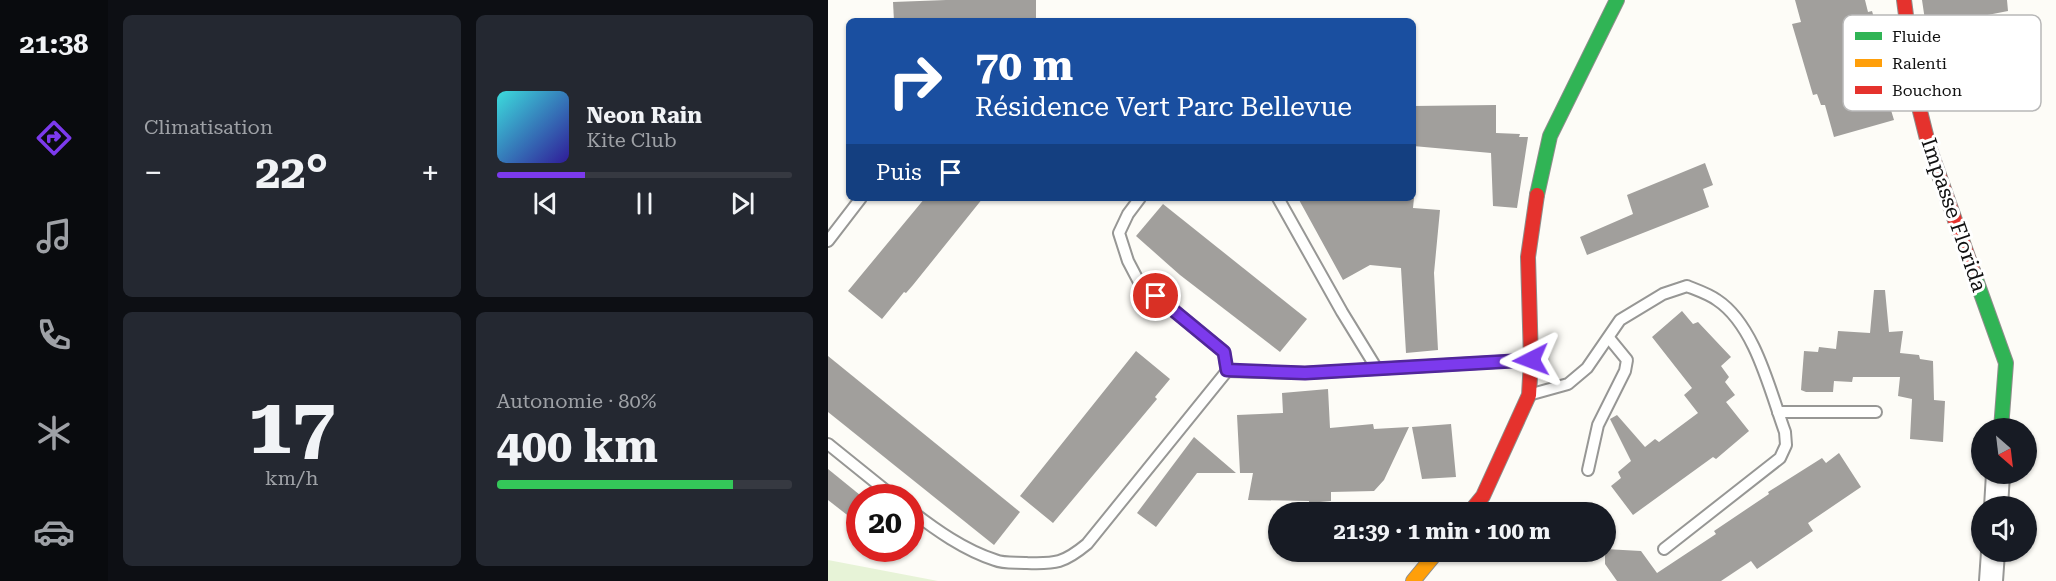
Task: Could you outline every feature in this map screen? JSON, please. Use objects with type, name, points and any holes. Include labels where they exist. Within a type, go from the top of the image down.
[{"type":"street","name":"Impasse Florida","points":[[1904,0],[1906,15]]},
{"type":"street","points":[[1478,502],[1483,496],[1529,395],[1531,360],[1528,257],[1536,194],[1550,136],[1616,1]]},
{"type":"street","name":"Impasse Florida","points":[[1920,111],[1929,147],[2006,363],[2002,418]]},
{"type":"street","points":[[1413,581],[1429,562]]},
{"type":"street","points":[[1991,581],[1992,562]]},
{"type":"lane","points":[[828,241],[859,201]]},
{"type":"lane","points":[[924,521],[974,551],[997,561],[1052,564],[1071,557],[1087,544],[1227,370],[1224,352],[1139,282],[1128,261],[1119,233],[1128,214],[1138,201]]},
{"type":"lane","points":[[1280,201],[1377,369]]},
{"type":"lane","points":[[1529,395],[1568,384],[1587,368],[1620,320],[1663,294],[1687,286],[1718,300],[1738,321],[1755,350],[1785,432],[1786,445],[1780,458],[1664,549]]},
{"type":"lane","points":[[1588,470],[1598,425],[1625,371],[1627,360],[1609,338]]},
{"type":"lane","points":[[1227,370],[1305,373],[1531,360]]},
{"type":"lane","points":[[1778,412],[1876,412]]},
{"type":"lane","points":[[828,444],[878,484]]},
{"type":"green space","points":[[828,560],[938,581],[828,581]]},
{"type":"building","points":[[1036,0],[1036,18],[894,18],[893,2]]},
{"type":"building","points":[[1795,0],[1865,0],[1868,12],[1872,11],[1873,15],[1843,15],[1843,111],[1891,111],[1894,120],[1834,137],[1825,105],[1821,105],[1817,94],[1813,95],[1792,24],[1801,22]]},
{"type":"building","points":[[1922,0],[2007,0],[2008,11],[1988,15],[1924,15]]},
{"type":"building","points":[[1496,105],[1496,133],[1520,134],[1519,137],[1528,137],[1517,208],[1493,206],[1491,153],[1416,146],[1416,106]]},
{"type":"building","points":[[1705,163],[1713,185],[1703,189],[1709,207],[1587,255],[1580,237],[1633,214],[1627,195]]},
{"type":"building","points":[[923,201],[981,201],[913,285],[906,293],[904,292],[882,319],[848,291]]},
{"type":"building","points":[[1300,201],[1414,201],[1413,208],[1440,210],[1434,273],[1438,350],[1406,353],[1401,268],[1370,265],[1343,280]]},
{"type":"building","points":[[1163,204],[1307,319],[1280,352],[1180,275],[1136,236]]},
{"type":"building","points":[[1874,290],[1885,290],[1889,332],[1903,331],[1900,353],[1919,355],[1920,359],[1933,361],[1934,400],[1945,401],[1943,442],[1910,439],[1912,399],[1898,396],[1900,377],[1853,377],[1852,382],[1834,381],[1833,392],[1801,390],[1804,351],[1818,352],[1819,347],[1836,349],[1838,331],[1870,333]]},
{"type":"building","points":[[1682,311],[1693,324],[1698,322],[1731,357],[1721,366],[1729,377],[1725,382],[1735,395],[1726,402],[1749,431],[1716,459],[1713,457],[1633,515],[1611,486],[1621,478],[1618,472],[1631,461],[1610,419],[1617,415],[1645,447],[1655,439],[1659,442],[1698,413],[1684,395],[1692,388],[1652,337]]},
{"type":"building","points":[[1136,351],[1170,379],[1155,397],[1157,399],[1053,523],[1020,496]]},
{"type":"building","points":[[828,356],[1020,512],[994,545],[924,489],[924,484],[918,484],[828,412]]},
{"type":"building","points":[[1328,389],[1330,428],[1373,424],[1374,429],[1409,427],[1384,480],[1374,491],[1331,492],[1331,501],[1320,502],[1248,500],[1253,473],[1240,473],[1237,415],[1283,413],[1282,393]]},
{"type":"building","points":[[1451,424],[1456,477],[1422,479],[1412,427]]},
{"type":"building","points":[[1194,437],[1236,473],[1197,473],[1156,527],[1137,513]]},
{"type":"building","points":[[1839,453],[1861,487],[1808,523],[1813,531],[1757,569],[1751,561],[1721,581],[1617,581],[1605,564],[1605,562],[1616,562],[1616,550],[1641,551],[1657,573],[1716,534],[1714,531],[1769,494],[1768,492],[1822,458],[1826,463]]},
{"type":"building","points":[[828,469],[846,484],[846,514],[828,500]]},
{"type":"traffic: fast","points":[[1537,195],[1550,136],[1617,0]]},
{"type":"traffic: fast","points":[[1973,271],[2006,363],[2002,418]]},
{"type":"traffic: slow","points":[[1413,581],[1429,562]]},
{"type":"traffic: jam","points":[[1904,0],[1906,15]]},
{"type":"traffic: jam","points":[[1920,111],[1929,147],[1973,271]]},
{"type":"traffic: jam","points":[[1478,502],[1483,496],[1529,395],[1531,360],[1528,257],[1537,195]]},
{"type":"route","points":[[1156,296],[1224,352],[1227,370],[1305,373],[1531,360]]}]
